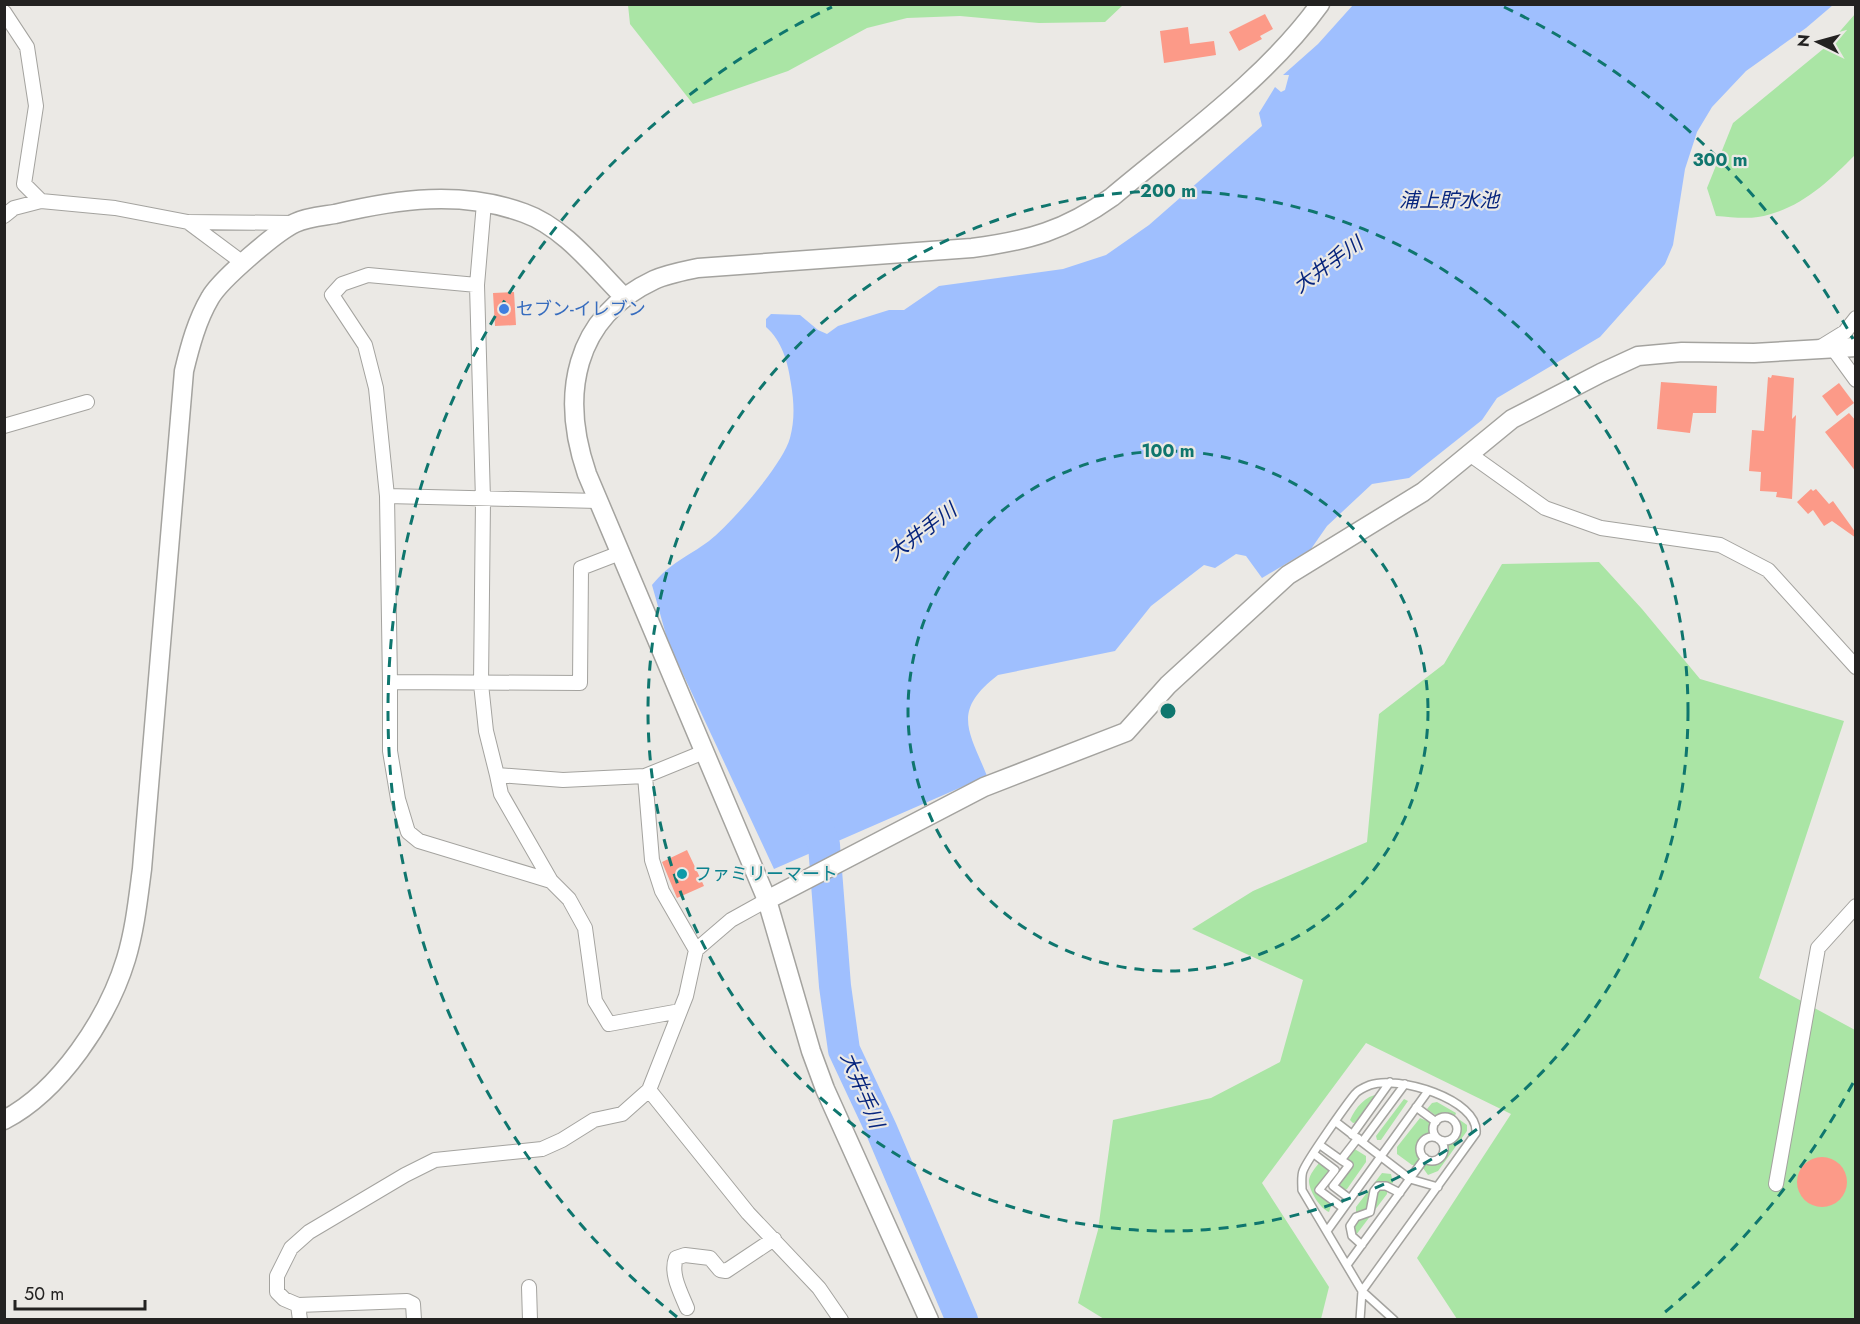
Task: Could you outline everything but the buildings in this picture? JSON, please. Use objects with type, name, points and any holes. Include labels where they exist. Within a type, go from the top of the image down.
[{"type":"street","points":[[929,1320],[825,1089],[811,1051],[767,900],[598,501],[577,444],[573,415],[574,387],[589,335],[624,297],[657,278],[698,268],[972,248],[1012,243],[1057,230],[1086,216],[1112,197],[1263,69],[1305,26],[1320,4]]},
{"type":"street","points":[[4,12],[27,47],[36,106],[24,184],[41,201]]},
{"type":"street","points":[[4,216],[14,208],[41,201],[115,208],[188,222],[295,223],[370,206],[429,197],[484,203],[526,213],[564,237],[624,297]]},
{"type":"street","points":[[484,203],[477,285],[483,500],[481,684],[486,731],[501,794],[551,881],[569,899],[585,928],[595,1001],[609,1024],[680,1011]]},
{"type":"street","points":[[188,222],[243,262]]},
{"type":"street","points":[[4,1120],[45,1091],[63,1071],[108,1001],[125,962],[134,929],[142,869],[184,371],[196,327],[210,296],[243,262],[295,223]]},
{"type":"street","points":[[477,285],[368,275],[342,284],[332,295],[365,345],[376,388],[387,496],[390,751],[398,800],[408,832],[419,841],[551,881]]},
{"type":"street","points":[[1826,347],[1845,332],[1856,318]]},
{"type":"street","points":[[1826,347],[1856,380]]},
{"type":"street","points":[[414,1320],[413,1304],[407,1301],[298,1305],[284,1299],[277,1292],[277,1276],[291,1248],[309,1232],[435,1160],[542,1149],[562,1140],[576,1129],[594,1120],[622,1114],[649,1090],[686,996],[696,950],[731,920],[984,787],[1126,732],[1203,652],[1288,575],[1422,492],[1512,419],[1638,357],[1682,352],[1754,353],[1856,347]]},
{"type":"street","points":[[4,426],[87,402]]},
{"type":"street","points":[[1468,453],[1545,508],[1602,528],[1720,545],[1768,570],[1856,667]]},
{"type":"street","points":[[387,496],[598,501]]},
{"type":"street","points":[[390,682],[580,683],[580,568],[620,553]]},
{"type":"street","points":[[497,775],[563,780],[645,776],[704,752]]},
{"type":"street","points":[[645,776],[652,861],[662,891],[696,950]]},
{"type":"street","points":[[1776,1184],[1818,948],[1856,906]]},
{"type":"street","points":[[649,1090],[748,1213],[819,1288],[841,1320]]},
{"type":"street","points":[[687,1308],[674,1275],[673,1266],[676,1258],[685,1256],[710,1258],[720,1270],[726,1271],[774,1239]]},
{"type":"street","points":[[529,1287],[530,1320]]},
{"type":"street","points":[[298,1305],[300,1320]]},
{"type":"lane","points":[[1341,1160],[1357,1138],[1390,1082]]},
{"type":"lane","points":[[1360,1320],[1362,1291],[1476,1133],[1477,1125],[1466,1111],[1449,1098],[1405,1084],[1390,1082],[1372,1084],[1356,1092],[1303,1171],[1302,1190],[1362,1291],[1394,1320]]},
{"type":"lane","points":[[1357,1138],[1405,1084]]},
{"type":"lane","points":[[1327,1231],[1428,1091]]},
{"type":"lane","points":[[1416,1107],[1436,1122]]},
{"type":"lane","points":[[1453,1120],[1457,1127],[1456,1135],[1446,1141],[1438,1139],[1431,1137],[1424,1141],[1420,1148],[1425,1158],[1432,1161],[1442,1156],[1444,1148],[1438,1139],[1434,1129],[1436,1122],[1442,1118],[1453,1120],[1466,1111]]},
{"type":"lane","points":[[1336,1122],[1410,1179],[1437,1188]]},
{"type":"lane","points":[[1320,1145],[1349,1165],[1333,1186],[1356,1217]]},
{"type":"lane","points":[[1314,1154],[1335,1170],[1319,1190],[1346,1204]]},
{"type":"lane","points":[[1347,1265],[1425,1158]]},
{"type":"lane","points":[[1362,1245],[1350,1231],[1356,1217],[1370,1212],[1374,1191],[1378,1186],[1386,1186],[1400,1193]]},
{"type":"green space","points":[[628,4],[1123,5],[1105,22],[1039,23],[960,16],[907,18],[867,28],[788,71],[693,104],[630,24]]},
{"type":"green space","points":[[1855,14],[1855,155],[1823,185],[1787,208],[1753,218],[1716,216],[1707,188],[1733,123],[1828,45]]},
{"type":"green space","points":[[1599,562],[1642,609],[1700,679],[1844,721],[1759,978],[1855,1030],[1855,1319],[1457,1319],[1417,1258],[1511,1114],[1366,1043],[1262,1183],[1329,1287],[1321,1319],[1104,1319],[1078,1303],[1098,1230],[1113,1120],[1211,1098],[1280,1062],[1303,980],[1192,929],[1253,891],[1367,842],[1379,714],[1444,664],[1502,564]]},
{"type":"green space","points":[[1379,1094],[1358,1122],[1353,1123],[1350,1120],[1362,1103],[1369,1097]]},
{"type":"green space","points":[[1404,1099],[1408,1101],[1381,1140],[1377,1140],[1376,1136]]},
{"type":"green space","points":[[1437,1102],[1456,1113],[1455,1116],[1435,1115],[1427,1109],[1432,1103]]},
{"type":"green space","points":[[1420,1118],[1432,1123],[1431,1134],[1418,1141],[1416,1150],[1420,1158],[1415,1165],[1412,1165],[1397,1154],[1397,1147]]},
{"type":"green space","points":[[1460,1120],[1467,1125],[1467,1131],[1438,1171],[1428,1175],[1423,1168],[1426,1163],[1442,1160],[1447,1152],[1447,1144],[1456,1137]]},
{"type":"green space","points":[[1353,1148],[1366,1156],[1366,1162],[1347,1189],[1343,1191],[1338,1184],[1352,1165],[1345,1160]]},
{"type":"green space","points":[[1319,1163],[1331,1170],[1316,1191],[1332,1203],[1329,1212],[1318,1203],[1309,1184],[1310,1176]]},
{"type":"green space","points":[[1382,1173],[1391,1174],[1393,1183],[1377,1184],[1369,1195],[1368,1211],[1356,1213],[1356,1207]]},
{"type":"green space","points":[[1379,1189],[1387,1190],[1387,1194],[1356,1235],[1353,1224],[1358,1219],[1368,1217]]},
{"type":"water","name":"浦上貯水池","points":[[1353,5],[1833,5],[1806,28],[1746,71],[1712,107],[1697,132],[1685,169],[1673,245],[1665,264],[1600,337],[1497,398],[1482,420],[1409,478],[1372,484],[1327,526],[1311,549],[1262,578],[1246,556],[1236,554],[1215,568],[1204,565],[1151,606],[1115,651],[998,675],[983,688],[969,711],[970,734],[987,776],[774,869],[668,642],[652,585],[666,571],[719,533],[767,478],[790,438],[794,411],[788,368],[783,352],[766,327],[766,319],[771,314],[800,315],[818,330],[827,334],[838,326],[889,310],[904,310],[939,286],[1063,269],[1106,255],[1149,225],[1262,126],[1259,113],[1275,87],[1281,92],[1285,90],[1289,75],[1283,75],[1318,44]]},
{"type":"waterway","name":"大井手川","points":[[810,806],[824,845],[835,986],[844,1050],[881,1129],[962,1320]]},
{"type":"place","name":"セブン-イレブン","points":[[504,309]]},
{"type":"place","name":"ファミリーマート","points":[[682,874]]}]
